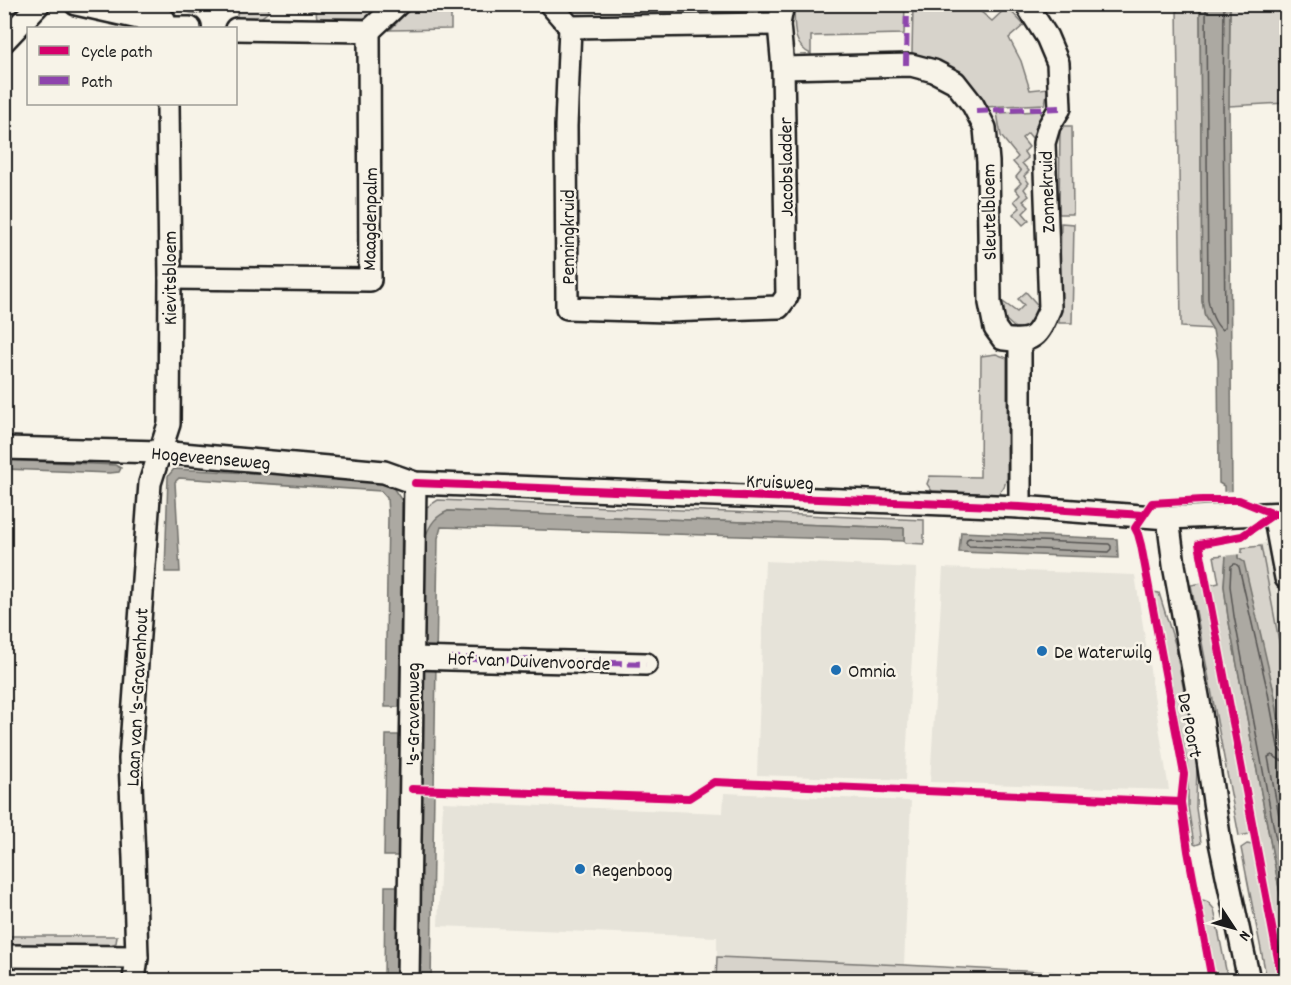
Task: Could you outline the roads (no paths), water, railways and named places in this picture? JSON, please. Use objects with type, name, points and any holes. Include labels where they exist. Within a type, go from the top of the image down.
[{"type":"street","points":[[4,41],[39,4]]},
{"type":"street","points":[[76,4],[143,19],[166,20],[187,27]]},
{"type":"street","points":[[237,29],[369,31],[398,4]]},
{"type":"street","points":[[550,4],[570,27],[665,15],[781,14]]},
{"type":"street","name":"Zonnekruid","points":[[1020,342],[1030,339],[1041,328],[1050,308],[1044,143],[1049,126],[1060,108],[1058,63],[1029,5]]},
{"type":"street","name":"Jacobsladder","points":[[779,307],[788,296],[781,14]]},
{"type":"street","name":"Penningkruid","points":[[570,27],[566,126],[567,308],[668,311],[779,307]]},
{"type":"street","name":"Maagdenpalm","points":[[170,278],[370,280],[369,31]]},
{"type":"street","name":"Sleutelbloem","points":[[783,68],[911,65],[934,71],[955,82],[973,105],[985,128],[988,162],[990,303],[995,328],[1003,339],[1020,342]]},
{"type":"street","name":"Kievitsbloem","points":[[160,452],[169,424],[168,105]]},
{"type":"street","points":[[1020,342],[1020,507]]},
{"type":"street","name":"Hogeveenseweg","points":[[4,448],[160,452],[384,472],[415,483]]},
{"type":"street","name":"Laan van 's-Gravenhout","points":[[134,981],[136,957],[130,759],[150,483],[160,452]]},
{"type":"street","name":"Kruisweg","points":[[415,483],[1020,507],[1168,518],[1280,514]]},
{"type":"street","name":"'s-Gravenweg","points":[[408,981],[415,483]]},
{"type":"street","points":[[1280,514],[1287,578]]},
{"type":"street","name":"De Poort","points":[[1168,518],[1220,843],[1249,981]]},
{"type":"street","name":"Hof van Duivenvoorde","points":[[412,658],[645,664]]},
{"type":"street","points":[[4,957],[136,957]]},
{"type":"water","points":[[1200,5],[1230,5],[1232,492],[1238,558],[1244,562],[1274,692],[1286,763],[1286,925],[1224,586],[1226,555],[1224,486],[1219,483],[1218,360],[1213,330],[1205,317],[1202,300]]},
{"type":"water","points":[[5,460],[115,465],[121,468],[119,472],[110,473],[5,469]]},
{"type":"water","points":[[174,469],[384,480],[394,489],[402,501],[399,707],[385,707],[388,514],[387,498],[381,491],[179,478],[175,482],[180,572],[165,572],[168,476]]},
{"type":"water","points":[[448,511],[904,528],[904,541],[441,527],[438,538],[431,980],[419,980],[426,535],[434,520]]},
{"type":"water","points":[[961,532],[1117,539],[1118,558],[959,552]]},
{"type":"water","points":[[386,735],[399,735],[398,856],[384,856]]},
{"type":"water","points":[[385,886],[397,886],[396,980],[384,980]]},
{"type":"place","name":"De Waterwilg","points":[[1042,651]]},
{"type":"place","name":"Omnia","points":[[836,670]]},
{"type":"place","name":"Regenboog","points":[[580,869]]}]
